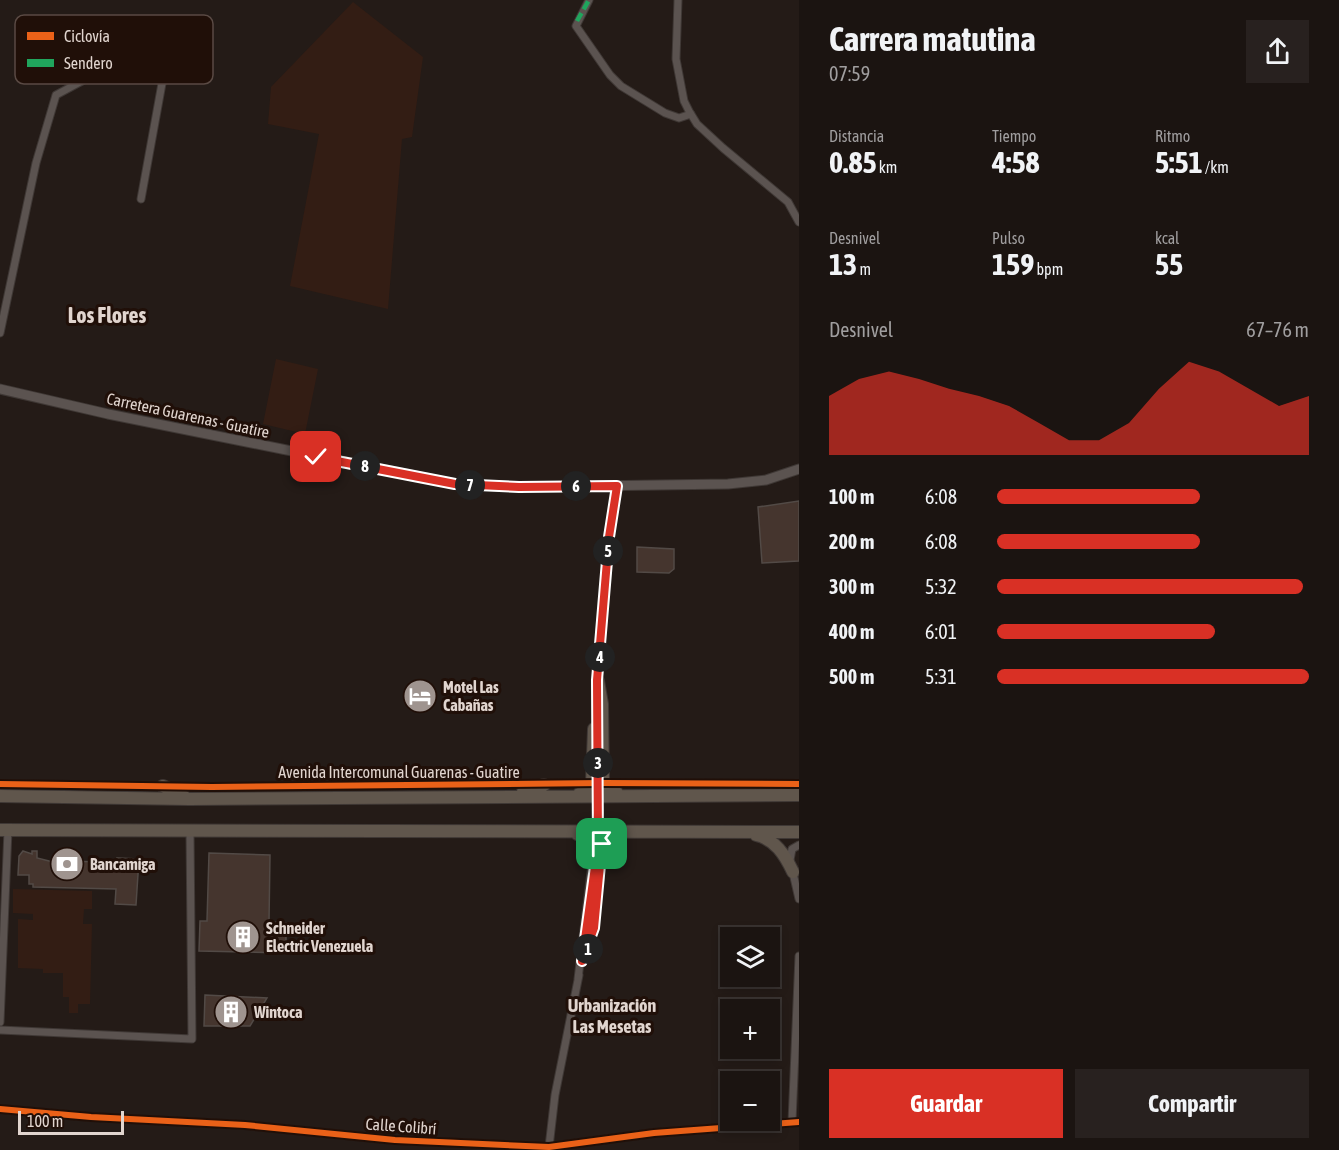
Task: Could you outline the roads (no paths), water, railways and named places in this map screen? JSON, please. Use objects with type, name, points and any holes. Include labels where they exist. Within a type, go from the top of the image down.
[{"type":"highway","points":[[597,680],[594,705],[597,783]]},
{"type":"highway","points":[[597,783],[611,791],[626,794]]},
{"type":"highway","points":[[579,795],[597,783]]},
{"type":"highway","points":[[514,796],[544,785]]},
{"type":"highway","points":[[163,786],[189,799]]},
{"type":"highway","name":"Avenida Intercomunal Guarenas - Guatire","points":[[0,796],[189,799],[626,794],[799,795]]},
{"type":"highway","points":[[4,830],[799,832]]},
{"type":"highway","points":[[555,831],[586,836],[598,849],[607,838],[639,830]]},
{"type":"highway","points":[[737,832],[761,836],[771,842],[780,849],[793,872]]},
{"type":"main road","name":"Carretera Guarenas - Guatire","points":[[0,389],[165,427],[455,484],[519,487],[743,483],[766,480],[799,469]]},
{"type":"street","points":[[589,0],[576,26],[613,78],[665,113],[679,118],[691,114]]},
{"type":"street","points":[[678,0],[676,59],[684,100],[691,114],[723,148],[788,202],[799,222]]},
{"type":"street","points":[[0,333],[36,163],[56,94],[75,84]]},
{"type":"street","points":[[141,199],[162,84]]},
{"type":"street","points":[[549,1148],[555,1095],[582,961],[598,845],[597,680],[609,537],[617,486]]},
{"type":"street","name":"Avenida Intercomunal Guarenas - Guatire","points":[[0,784],[163,786],[799,784]]},
{"type":"street","points":[[0,1022],[4,830]]},
{"type":"street","points":[[0,1030],[192,1039],[190,832]]},
{"type":"street","points":[[799,845],[792,849],[790,855],[799,899]]},
{"type":"street","points":[[582,961],[594,928],[598,849]]},
{"type":"street","points":[[578,979],[598,849]]},
{"type":"street","points":[[795,1122],[799,956]]},
{"type":"street","name":"Calle Colibrí","points":[[0,1109],[91,1117],[245,1125],[395,1140],[549,1148],[654,1133],[795,1122]]},
{"type":"place","name":"Motel Las Cabañas","points":[[420,696]]},
{"type":"place","name":"Bancamiga","points":[[67,864]]},
{"type":"place","name":"Schneider Electric Venezuela","points":[[243,937]]},
{"type":"place","name":"Wintoca","points":[[231,1012]]},
{"type":"district","name":"Los Flores","points":[[107,315]]},
{"type":"district","name":"Urbanización Las Mesetas","points":[[612,1016]]}]
